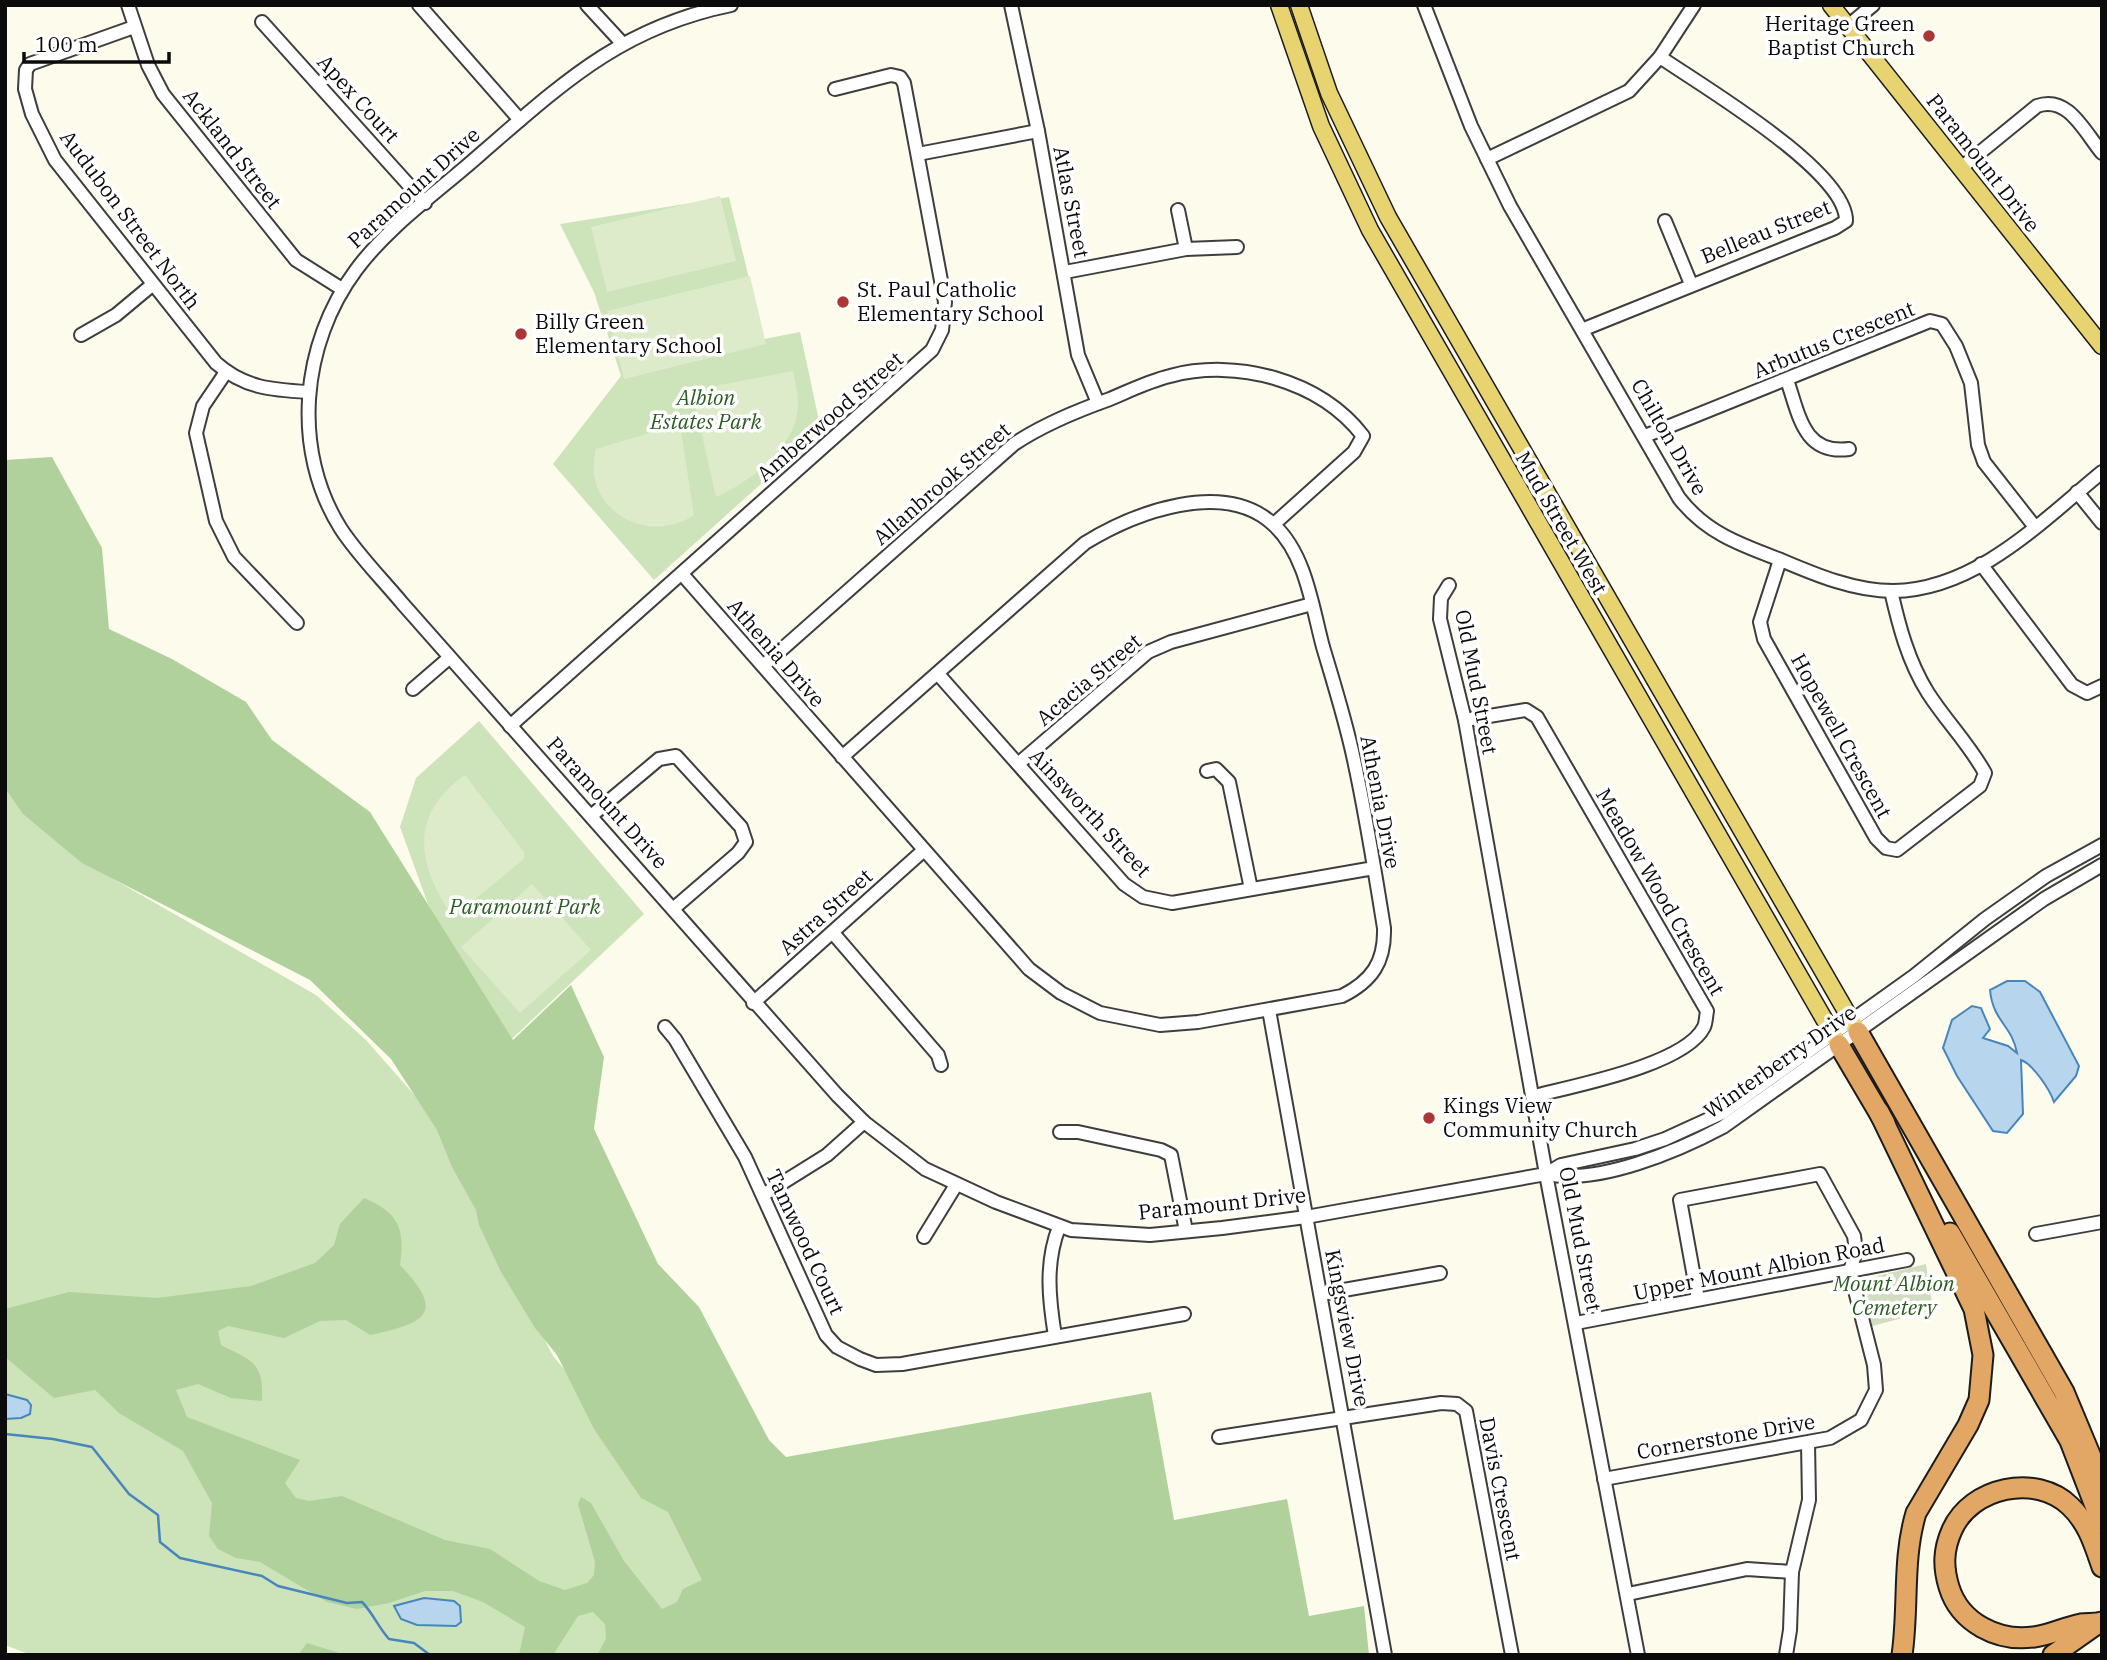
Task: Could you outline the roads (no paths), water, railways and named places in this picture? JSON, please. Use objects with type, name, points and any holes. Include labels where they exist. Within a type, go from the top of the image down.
[{"type":"highway","points":[[1855,1026],[2064,1392],[2102,1483]]},
{"type":"highway","points":[[1835,1040],[2044,1391],[2070,1441],[2102,1524]]},
{"type":"highway","points":[[1879,1112],[1974,1309],[1983,1354],[1979,1399],[1968,1425],[1920,1506],[1912,1527],[1907,1550],[1902,1655]]},
{"type":"highway","points":[[2100,1622],[2082,1624],[2033,1638],[2012,1637],[1983,1629],[1972,1621],[1952,1597],[1944,1550],[1952,1528],[1975,1503],[1988,1494],[2022,1487],[2042,1490],[2067,1503],[2086,1525],[2102,1567]]},
{"type":"highway","points":[[2053,1655],[2100,1622]]},
{"type":"main road","name":"Mud Street West","points":[[1279,5],[1321,126],[1370,230],[1835,1040]]},
{"type":"main road","name":"Mud Street West","points":[[1299,5],[1329,93],[1388,217],[1855,1026]]},
{"type":"main road","name":"Paramount Drive","points":[[1831,5],[2102,346]]},
{"type":"street","name":"Ackland Street","points":[[128,5],[148,65],[163,94],[290,253],[310,271],[342,289]]},
{"type":"street","points":[[419,5],[520,120]]},
{"type":"street","points":[[587,5],[622,43]]},
{"type":"street","name":"Paramount Drive","points":[[731,5],[699,12],[622,43],[589,64],[520,120],[374,249],[342,289],[321,334],[308,393],[309,434],[320,485],[342,530],[449,658],[673,909],[753,1003],[864,1122],[925,1169],[956,1185],[1059,1227],[1150,1235],[1306,1217],[1546,1174]]},
{"type":"street","name":"Atlas Street","points":[[1011,5],[1065,272],[1078,355],[1098,403]]},
{"type":"street","name":"Chilton Drive","points":[[1424,5],[1487,159],[1510,206],[1584,329],[1679,498],[1703,524],[1725,538],[1846,583],[1891,591],[1920,589],[1951,579],[1981,564],[2035,527],[2102,472]]},
{"type":"street","points":[[1848,26],[1873,5]]},
{"type":"street","points":[[1487,159],[1629,91],[1660,57],[1688,7]]},
{"type":"street","name":"Apex Court","points":[[262,22],[425,203]]},
{"type":"street","name":"Audubon Street North","points":[[134,27],[37,59],[26,70],[25,89],[37,127],[55,160],[152,285],[226,372],[254,387],[308,393]]},
{"type":"street","name":"Belleau Street","points":[[1584,329],[1691,284],[1835,229],[1846,221],[1846,210],[1812,165],[1660,57]]},
{"type":"street","name":"Amberwood Street","points":[[510,726],[932,350],[942,330],[945,303],[904,83],[900,77],[891,75],[835,89]]},
{"type":"street","points":[[1961,168],[2037,106],[2048,102],[2065,108],[2102,153]]},
{"type":"street","points":[[918,154],[1038,131]]},
{"type":"street","points":[[1178,211],[1186,249]]},
{"type":"street","points":[[1665,221],[1691,284]]},
{"type":"street","points":[[1065,272],[1186,249],[1237,247]]},
{"type":"street","points":[[81,335],[116,315],[152,285]]},
{"type":"street","name":"Arbutus Crescent","points":[[1645,436],[1930,321],[1942,324],[1956,346],[1970,383],[1978,446],[1984,462],[2035,527]]},
{"type":"street","name":"Allanbrook Street","points":[[763,666],[1014,444],[1043,426],[1170,376],[1209,370],[1268,376],[1321,397],[1363,436],[1354,452],[1274,524]]},
{"type":"street","points":[[226,372],[203,405],[196,433],[216,521],[233,557],[297,623]]},
{"type":"street","points":[[1787,380],[1806,433],[1818,446],[1834,451],[1849,449]]},
{"type":"street","points":[[2077,492],[2102,523]]},
{"type":"street","name":"Athenia Drive","points":[[682,575],[763,666],[842,757],[1029,969],[1080,1004],[1132,1021],[1160,1025],[1269,1010],[1342,996],[1360,987],[1373,974],[1384,946],[1374,868],[1354,760],[1300,563],[1274,524],[1242,506],[1203,500],[1184,502],[1102,533],[1085,543],[842,757]]},
{"type":"street","name":"Hopewell Crescent","points":[[1780,560],[1760,622],[1763,639],[1876,838],[1886,848],[1897,850],[1980,786],[1985,773],[1928,692],[1914,665],[1902,639],[1891,591]]},
{"type":"street","points":[[1981,564],[2072,685],[2087,694],[2102,686]]},
{"type":"street","name":"Old Mud Street","points":[[1449,585],[1441,598],[1440,620],[1465,720],[1546,1174],[1638,1655]]},
{"type":"street","name":"Acacia Street","points":[[1018,764],[1148,652],[1171,642],[1312,604]]},
{"type":"street","points":[[413,689],[449,658]]},
{"type":"street","name":"Ainsworth Street","points":[[938,674],[1124,884],[1139,894],[1172,903],[1374,868]]},
{"type":"street","name":"Meadow Wood Crescent","points":[[1465,720],[1526,710],[1538,717],[1707,1011],[1705,1026],[1695,1038],[1656,1061],[1622,1074],[1534,1096]]},
{"type":"street","points":[[591,816],[659,758],[676,756],[741,827],[746,842],[738,853],[673,909]]},
{"type":"street","points":[[1207,771],[1216,769],[1228,782],[1251,889]]},
{"type":"street","name":"Winterberry Drive","points":[[1855,1026],[2026,891],[2102,845]]},
{"type":"street","name":"Astra Street","points":[[753,1003],[924,850]]},
{"type":"street","name":"Winterberry Drive","points":[[1546,1174],[1564,1178],[1628,1165],[1688,1144],[1742,1115],[1855,1026],[2044,899],[2102,865]]},
{"type":"street","points":[[833,933],[937,1055],[941,1065]]},
{"type":"street","name":"Kingsview Drive","points":[[1269,1010],[1345,1420],[1385,1655]]},
{"type":"street","name":"Tamwood Court","points":[[665,1027],[675,1039],[745,1157],[826,1335],[852,1356],[876,1364],[902,1364],[1184,1314]]},
{"type":"street","points":[[763,1195],[827,1155],[864,1122]]},
{"type":"street","points":[[1060,1132],[1077,1132],[1161,1150],[1171,1155],[1186,1231]]},
{"type":"street","points":[[1698,1299],[1680,1200],[1820,1174],[1854,1236],[1856,1251],[1850,1271]]},
{"type":"street","points":[[924,1237],[956,1185]]},
{"type":"street","points":[[2036,1234],[2102,1222]]},
{"type":"street","points":[[1055,1336],[1048,1291],[1051,1256],[1059,1227]]},
{"type":"street","name":"Upper Mount Albion Road","points":[[1576,1323],[1907,1259]]},
{"type":"street","name":"Cornerstone Drive","points":[[1604,1479],[1808,1443],[1847,1431],[1861,1420],[1876,1390],[1874,1365],[1850,1271]]},
{"type":"street","points":[[1321,1294],[1440,1273]]},
{"type":"street","name":"Davis Crescent","points":[[1345,1420],[1441,1403],[1457,1404],[1466,1411],[1512,1655]]},
{"type":"street","points":[[1219,1437],[1345,1420]]},
{"type":"street","points":[[1786,1655],[1792,1572],[1809,1500],[1808,1443]]},
{"type":"street","points":[[1628,1594],[1747,1569],[1792,1572]]},
{"type":"water","points":[[2007,981],[2025,981],[2040,992],[2079,1066],[2076,1076],[2054,1102],[2040,1078],[2021,1060],[2023,1114],[2007,1133],[1993,1131],[1957,1076],[1943,1048],[1952,1020],[1972,1006],[1981,1008],[1990,1029],[1983,1038],[2008,1046],[2017,1053],[2011,1036],[1995,1009],[1990,990]]},
{"type":"water","points":[[5,1394],[27,1400],[31,1405],[30,1414],[21,1418],[5,1419]]},
{"type":"water","points":[[424,1598],[454,1601],[460,1606],[461,1622],[456,1626],[417,1625],[401,1619],[394,1606]]},
{"type":"waterway","points":[[5,1434],[53,1439],[92,1447],[129,1494],[158,1515],[160,1542],[180,1558],[262,1576],[278,1586],[347,1603],[362,1602],[389,1639],[414,1643],[430,1655]]},
{"type":"place","name":"Heritage Green Baptist Church","points":[[1929,36]]},
{"type":"place","name":"St. Paul Catholic Elementary School","points":[[843,302]]},
{"type":"place","name":"Billy Green Elementary School","points":[[521,334]]},
{"type":"place","name":"Kings View Community Church","points":[[1429,1118]]},
{"type":"park label","name":"Albion Estates Park","points":[[706,410]]},
{"type":"park label","name":"Paramount Park","points":[[525,907]]},
{"type":"park label","name":"Mount Albion Cemetery","points":[[1894,1296]]}]
